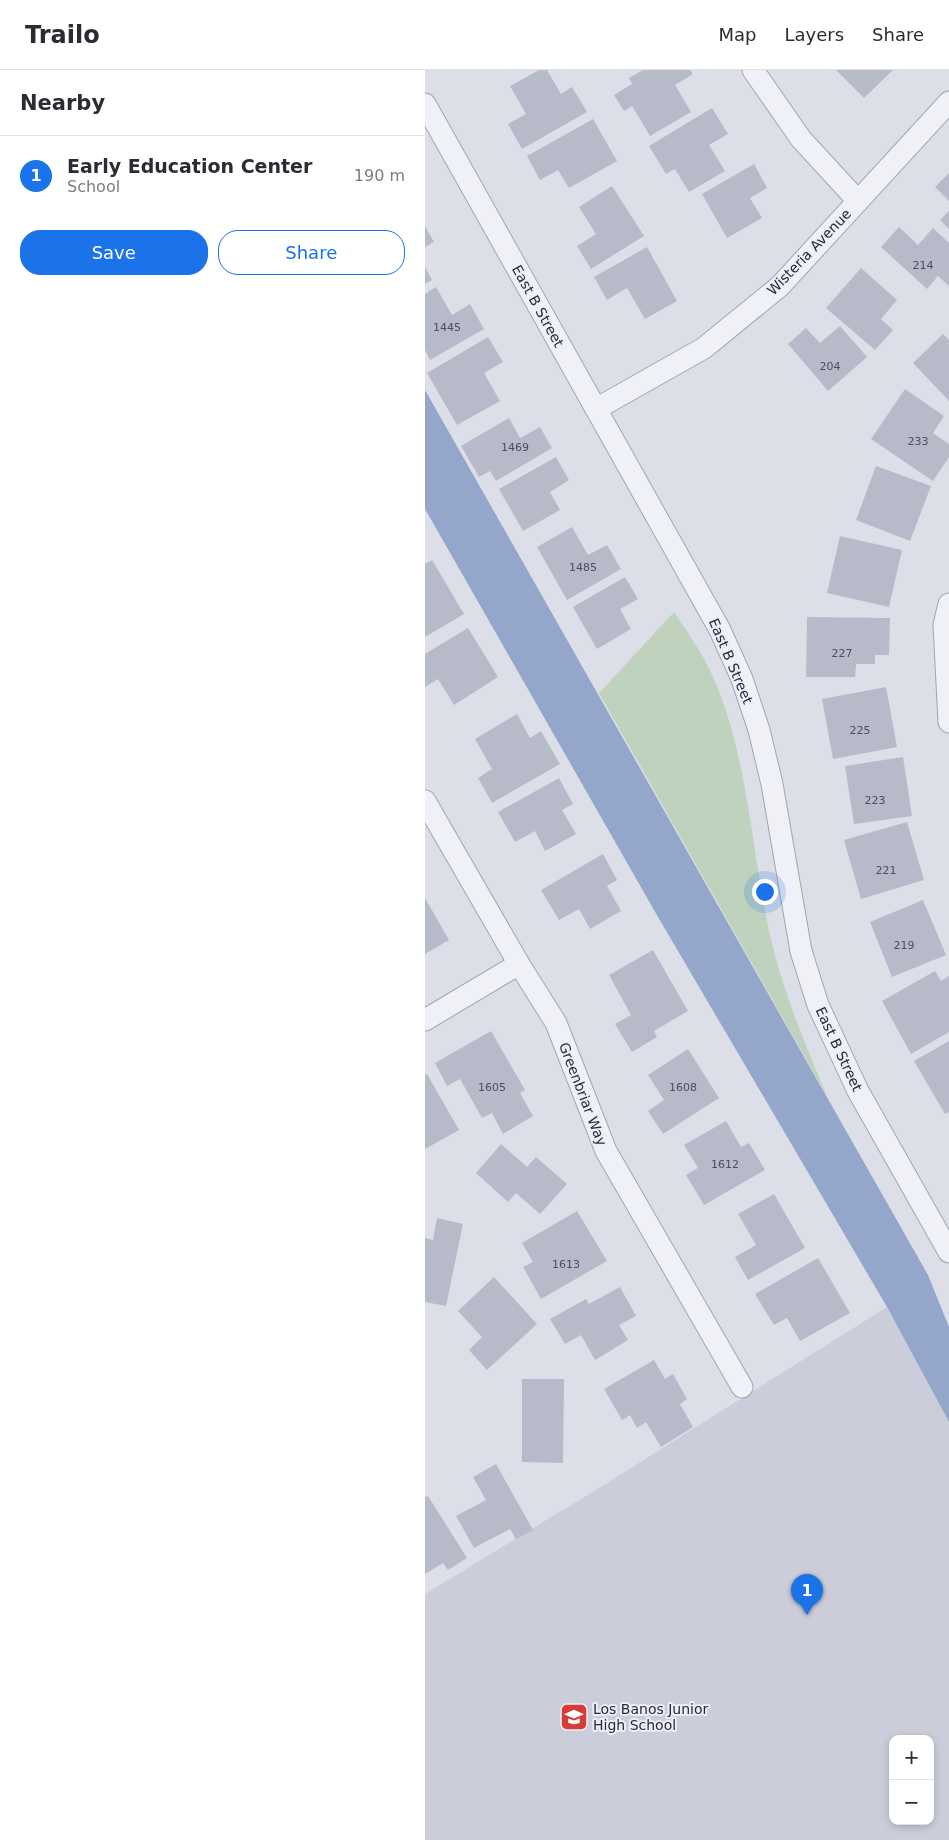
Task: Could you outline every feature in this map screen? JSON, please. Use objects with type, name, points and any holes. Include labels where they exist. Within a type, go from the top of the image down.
[{"type":"street","points":[[753,70],[801,139],[858,201]]},
{"type":"street","name":"Wisteria Avenue","points":[[596,409],[704,348],[780,286],[949,102]]},
{"type":"street","name":"East B Street","points":[[425,104],[720,630],[742,679],[759,730],[772,784],[801,951],[818,1005],[858,1091],[949,1252]]},
{"type":"street","points":[[949,604],[944,625],[949,722]]},
{"type":"street","name":"Greenbriar Way","points":[[425,801],[519,964],[556,1023],[605,1151],[742,1387]]},
{"type":"street","points":[[425,1020],[519,964]]},
{"type":"shaded area","points":[[887,1307],[949,1422],[949,1840],[425,1840],[425,1594],[594,1491]]},
{"type":"green space","points":[[674,612],[705,660],[724,705],[740,765],[761,891],[772,944],[792,1010],[827,1096],[599,693]]},
{"type":"water","points":[[425,390],[928,1275],[949,1327],[949,1422],[887,1307],[658,917],[425,509]]},
{"type":"building","points":[[539,70],[547,70],[561,94],[572,87],[587,112],[522,149],[508,124],[526,114],[510,86]]},
{"type":"building","points":[[643,70],[690,70],[693,74],[675,85],[691,112],[650,136],[632,106],[624,111],[614,95],[632,84],[629,78]]},
{"type":"building","points":[[836,70],[893,70],[864,98]]},
{"type":"building","points":[[712,108],[728,134],[709,145],[725,171],[689,192],[675,169],[666,174],[649,146]]},
{"type":"building","points":[[593,119],[617,161],[569,188],[558,170],[540,180],[527,156]]},
{"type":"building","points":[[754,164],[767,188],[750,198],[762,218],[727,238],[702,194]]},
{"type":"building","points":[[949,173],[949,201],[935,187]]},
{"type":"building","points":[[612,186],[644,236],[591,269],[577,246],[596,234],[579,207]]},
{"type":"building","points":[[949,211],[949,229],[940,220]]},
{"type":"building","points":[[425,226],[434,242],[425,247]]},
{"type":"building","points":[[899,227],[918,245],[933,228],[949,243],[949,286],[938,276],[927,289],[881,247]]},
{"type":"building","points":[[647,247],[677,301],[645,319],[627,288],[607,300],[594,277]]},
{"type":"building","points":[[425,267],[432,280],[425,284]]},
{"type":"building","points":[[861,268],[897,300],[881,319],[893,330],[875,350],[826,308]]},
{"type":"building","points":[[436,287],[452,315],[470,304],[484,329],[430,360],[425,350],[425,294]]},
{"type":"building","points":[[840,326],[867,357],[828,391],[788,344],[806,328],[820,343]]},
{"type":"building","points":[[943,334],[949,340],[949,401],[913,363]]},
{"type":"building","points":[[488,337],[503,362],[484,373],[500,401],[457,425],[427,373]]},
{"type":"building","points":[[905,389],[944,416],[933,433],[949,444],[949,457],[933,481],[871,439]]},
{"type":"building","points":[[509,418],[520,438],[540,427],[552,448],[496,481],[490,471],[479,477],[461,446]]},
{"type":"building","points":[[556,457],[569,480],[550,492],[560,510],[523,531],[499,489]]},
{"type":"building","points":[[876,466],[931,486],[910,541],[856,520]]},
{"type":"building","points":[[572,527],[588,555],[607,545],[621,569],[567,600],[537,547]]},
{"type":"building","points":[[840,536],[902,550],[889,607],[827,593]]},
{"type":"building","points":[[432,560],[464,614],[425,637],[425,564]]},
{"type":"building","points":[[625,577],[638,599],[620,609],[631,629],[597,649],[573,607]]},
{"type":"building","points":[[807,617],[890,618],[889,655],[875,655],[875,664],[856,664],[855,677],[806,677]]},
{"type":"building","points":[[468,628],[498,677],[454,705],[438,679],[425,687],[425,654]]},
{"type":"building","points":[[886,687],[897,747],[833,759],[822,699]]},
{"type":"building","points":[[517,714],[530,738],[541,731],[560,764],[492,803],[478,778],[492,769],[475,739]]},
{"type":"building","points":[[903,757],[912,816],[854,824],[845,766]]},
{"type":"building","points":[[559,778],[573,804],[562,810],[576,834],[545,851],[535,831],[515,842],[498,812]]},
{"type":"building","points":[[907,822],[924,880],[861,899],[844,840]]},
{"type":"building","points":[[603,854],[617,880],[607,886],[621,911],[590,929],[579,909],[559,920],[541,890]]},
{"type":"building","points":[[425,898],[449,940],[425,954]]},
{"type":"building","points":[[923,900],[946,955],[892,977],[870,922]]},
{"type":"building","points":[[653,950],[688,1011],[654,1031],[657,1037],[632,1052],[615,1024],[631,1015],[609,975]]},
{"type":"building","points":[[935,971],[941,981],[949,976],[949,1032],[911,1054],[882,1001]]},
{"type":"building","points":[[491,1031],[525,1090],[520,1093],[533,1116],[503,1134],[492,1113],[482,1118],[460,1079],[447,1086],[435,1063]]},
{"type":"building","points":[[949,1041],[949,1112],[945,1114],[914,1061]]},
{"type":"building","points":[[688,1049],[719,1098],[663,1134],[648,1111],[664,1100],[648,1075]]},
{"type":"building","points":[[427,1074],[459,1130],[425,1149],[425,1075]]},
{"type":"building","points":[[726,1121],[741,1147],[749,1143],[765,1170],[704,1205],[686,1175],[698,1168],[684,1145]]},
{"type":"building","points":[[501,1144],[527,1167],[536,1157],[567,1184],[540,1214],[516,1193],[508,1202],[476,1173]]},
{"type":"building","points":[[774,1194],[805,1248],[748,1280],[735,1257],[756,1245],[738,1214]]},
{"type":"building","points":[[577,1211],[607,1261],[541,1299],[523,1267],[533,1262],[522,1243]]},
{"type":"building","points":[[437,1218],[463,1224],[446,1306],[425,1302],[425,1238],[433,1240]]},
{"type":"building","points":[[818,1258],[850,1313],[800,1341],[787,1318],[774,1325],[755,1294]]},
{"type":"building","points":[[494,1277],[537,1324],[487,1370],[469,1350],[482,1337],[458,1311]]},
{"type":"building","points":[[620,1287],[636,1316],[619,1325],[628,1340],[595,1360],[581,1335],[565,1344],[550,1319],[586,1299],[589,1304]]},
{"type":"building","points":[[654,1360],[665,1379],[673,1374],[687,1399],[680,1404],[693,1427],[661,1447],[646,1422],[637,1428],[630,1415],[622,1420],[604,1389]]},
{"type":"building","points":[[522,1379],[564,1379],[563,1463],[522,1462]]},
{"type":"building","points":[[496,1464],[533,1530],[516,1539],[510,1529],[474,1548],[456,1516],[486,1500],[473,1477]]},
{"type":"building","points":[[428,1496],[467,1558],[448,1570],[443,1563],[425,1574],[425,1497]]},
{"type":"place","name":"Early Education Center","points":[[807,1615]]},
{"type":"place","name":"Los Banos Junior High School","points":[[574,1717]]}]
